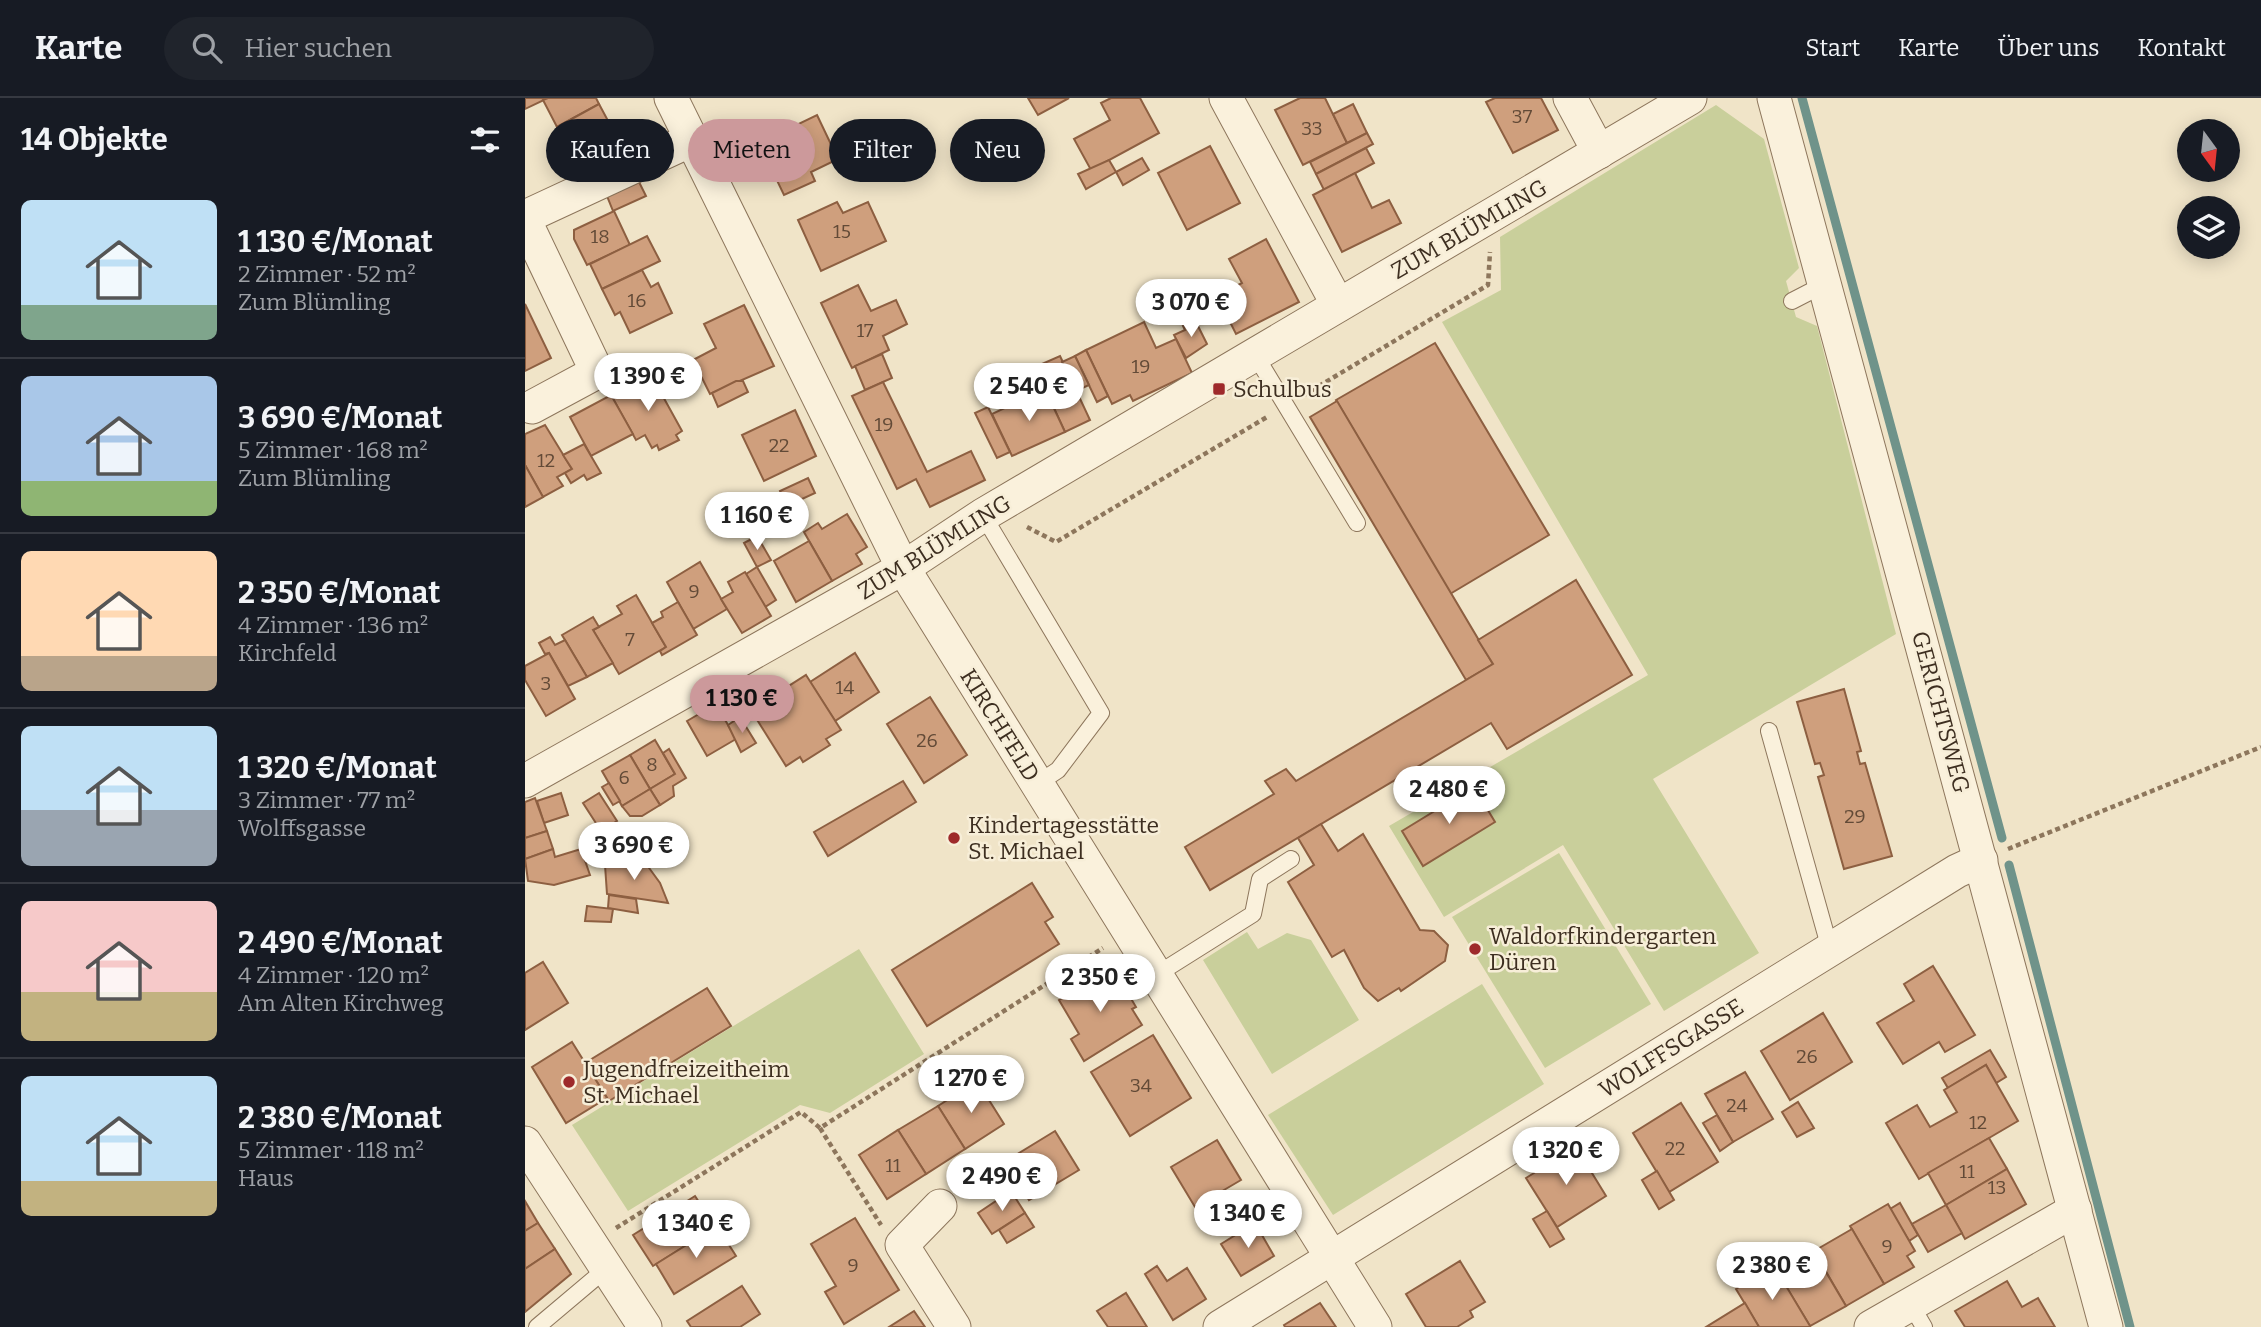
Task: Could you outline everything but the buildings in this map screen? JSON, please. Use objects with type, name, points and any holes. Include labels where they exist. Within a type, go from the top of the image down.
[{"type":"street","name":"KIRCHFELD","points":[[671,98],[688,134]]},
{"type":"street","points":[[1226,98],[1338,305]]},
{"type":"street","points":[[1570,98],[1599,152]]},
{"type":"street","name":"ZUM BLÜMLING","points":[[525,781],[903,568],[983,515],[1254,353],[1690,98]]},
{"type":"street","name":"GERICHTSWEG","points":[[1774,98],[2106,1327]]},
{"type":"street","points":[[532,407],[597,372],[525,219],[688,141]]},
{"type":"street","name":"KIRCHFELD","points":[[712,182],[903,568],[1375,1327]]},
{"type":"street","name":"WOLFFSGASSE","points":[[1220,1327],[1957,870],[1981,860]]},
{"type":"street","points":[[525,1143],[600,1255],[643,1326]]},
{"type":"street","points":[[940,1206],[902,1245],[954,1327]]},
{"type":"street","points":[[1871,1327],[1917,1315],[2075,1210]]},
{"type":"lane","points":[[1792,301],[1825,284]]},
{"type":"lane","points":[[1254,353],[1357,523]]},
{"type":"lane","points":[[983,515],[1101,713],[1058,770],[1037,784]]},
{"type":"lane","points":[[1769,731],[1830,949]]},
{"type":"lane","points":[[1156,975],[1252,914],[1260,879],[1291,859]]},
{"type":"lane","points":[[537,1327],[600,1255]]},
{"type":"path","points":[[1981,860],[2261,747]]},
{"type":"path","points":[[820,1128],[1128,933]]},
{"type":"path","points":[[600,1255],[801,1112],[820,1128],[877,1222],[902,1245]]},
{"type":"green space","points":[[1716,105],[1764,139],[1799,268],[1786,281],[1796,317],[1817,326],[1896,634],[1653,779],[1759,953],[1664,1011],[1563,845],[1444,917],[1389,826],[1648,675],[1442,322],[1501,290],[1500,237]]},
{"type":"green space","points":[[1559,853],[1651,1004],[1545,1068],[1452,917]]},
{"type":"green space","points":[[1247,932],[1258,949],[1287,933],[1311,940],[1359,1020],[1272,1074],[1203,960]]},
{"type":"green space","points":[[859,949],[924,1054],[830,1113],[800,1105],[628,1211],[572,1125]]},
{"type":"green space","points":[[1482,984],[1544,1084],[1333,1215],[1268,1115]]},
{"type":"waterway","points":[[1802,98],[2002,838]]},
{"type":"waterway","points":[[2009,865],[2130,1327]]},
{"type":"place","name":"Schulbus","points":[[1219,389]]},
{"type":"place","name":"Kindertagesstätte St. Michael","points":[[954,838]]},
{"type":"place","name":"Waldorfkindergarten Düren","points":[[1475,949]]},
{"type":"place","name":"Jugendfreizeitheim St. Michael","points":[[569,1082]]}]
